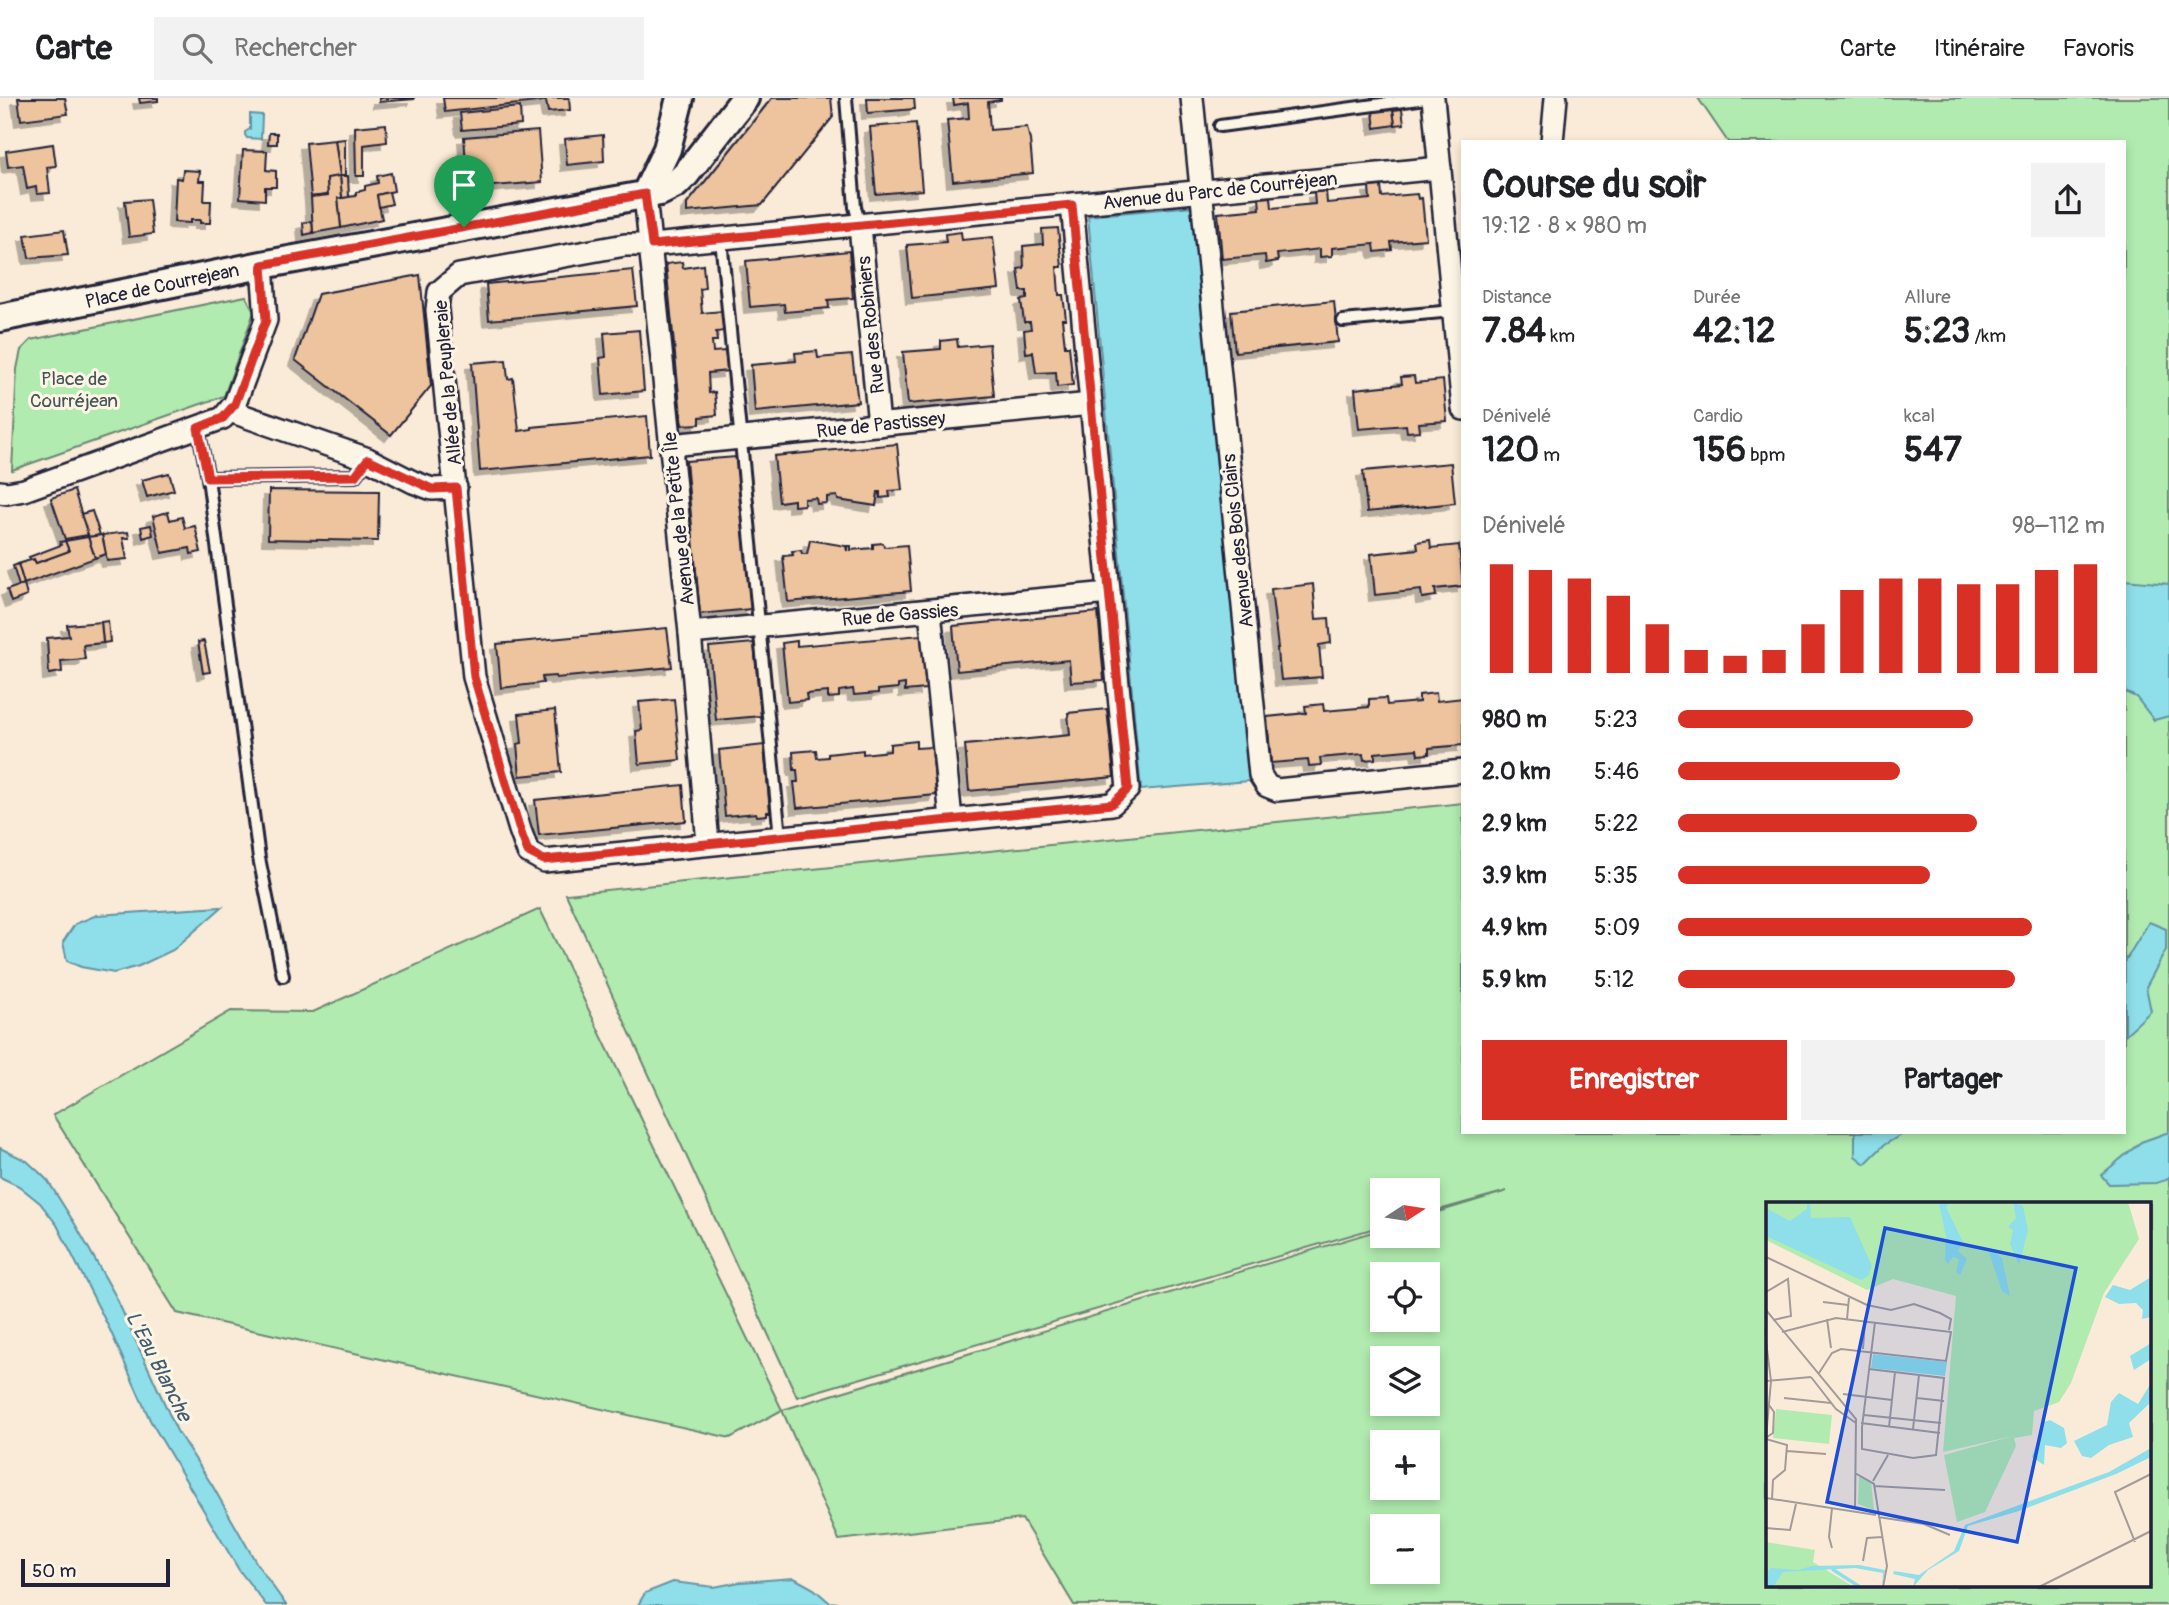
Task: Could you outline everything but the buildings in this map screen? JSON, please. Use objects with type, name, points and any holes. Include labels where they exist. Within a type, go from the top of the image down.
[{"type":"street","points":[[645,194],[667,149],[680,98]]},
{"type":"street","points":[[262,265],[660,192],[676,184],[686,174],[746,98]]},
{"type":"street","name":"Avenue des Bois Clairs","points":[[1192,98],[1260,775],[1267,786],[1277,790],[1461,771]]},
{"type":"street","points":[[1433,98],[1461,389]]},
{"type":"street","points":[[1552,140],[1556,98]]},
{"type":"street","points":[[662,162],[686,174]]},
{"type":"street","name":"Avenue du Parc de Courréjean","points":[[459,275],[625,245],[652,245],[860,226],[1440,168]]},
{"type":"street","name":"Avenue de la Petite Île","points":[[645,194],[690,633],[708,844]]},
{"type":"street","points":[[708,844],[1112,804],[1128,789],[1072,205]]},
{"type":"street","name":"Rue des Robiniers","points":[[860,226],[879,425]]},
{"type":"street","name":"Place de Courrejean","points":[[0,318],[262,265],[266,320],[230,411]]},
{"type":"street","name":"Allée de la Peupleraie","points":[[459,275],[439,292],[437,310],[474,677],[528,852],[544,860],[708,844]]},
{"type":"street","name":"Rue de Pastissey","points":[[670,445],[1091,404]]},
{"type":"street","points":[[0,492],[24,490],[198,428],[223,418],[230,411],[368,459],[432,489],[456,488]]},
{"type":"street","name":"Rue de Gassies","points":[[690,633],[1109,593]]},
{"type":"street","points":[[930,611],[951,819]]},
{"type":"lane","points":[[846,98],[855,207],[860,226]]},
{"type":"lane","points":[[1220,126],[1426,98]]},
{"type":"lane","points":[[721,239],[780,837]]},
{"type":"lane","points":[[1343,321],[1453,310]]},
{"type":"lane","points":[[198,428],[208,478],[259,858],[283,976]]},
{"type":"lane","points":[[208,478],[355,476],[368,459]]},
{"type":"green space","points":[[1698,98],[2169,98],[2169,1605],[1074,1605],[1022,1519],[839,1540],[782,1410],[1370,1233],[1370,1248],[1440,1248],[1440,1211],[1507,1191],[1440,1210],[1440,1178],[1370,1178],[1370,1230],[797,1397],[566,894],[1461,803],[1461,1134],[2126,1134],[2126,140],[1727,140]]},
{"type":"green space","name":"Place de Courréjean","points":[[246,296],[254,312],[224,396],[12,470],[17,369],[21,350],[31,340]]},
{"type":"green space","points":[[540,909],[782,1410],[730,1438],[177,1313],[53,1115],[231,1011],[313,1012]]},
{"type":"water","points":[[250,114],[262,115],[261,139],[247,138],[245,135],[250,129]]},
{"type":"water","points":[[1193,206],[1249,781],[1141,790],[1088,216]]},
{"type":"water","points":[[2126,580],[2169,584],[2169,716],[2154,720],[2136,697],[2126,692]]},
{"type":"water","points":[[222,907],[173,950],[139,966],[114,973],[81,967],[67,961],[63,942],[75,924],[97,915]]},
{"type":"water","points":[[2149,922],[2166,929],[2166,950],[2146,987],[2151,1011],[2126,1034],[2126,958]]},
{"type":"water","points":[[2169,1132],[2169,1179],[2156,1183],[2109,1184],[2101,1175],[2141,1142]]},
{"type":"water","points":[[1855,1134],[1903,1134],[1884,1145],[1865,1164],[1855,1156]]},
{"type":"water","points":[[0,1148],[27,1161],[48,1181],[75,1224],[115,1295],[177,1431],[212,1485],[257,1564],[286,1605],[266,1605],[239,1570],[150,1420],[110,1330],[57,1225],[40,1203],[19,1186],[0,1177]]},
{"type":"water","points":[[794,1578],[814,1589],[829,1602],[857,1605],[638,1605],[645,1593],[673,1582],[714,1587]]},
{"type":"route","points":[[645,194],[652,245],[1072,205],[1128,789],[1112,804],[544,860],[528,852],[474,677],[456,488],[432,489],[368,459],[355,476],[208,478],[198,428],[223,418],[235,404],[266,320],[262,265],[464,227],[645,194]]},
{"type":"water label","name":"L'Eau Blanche","points":[[159,1366]]}]
